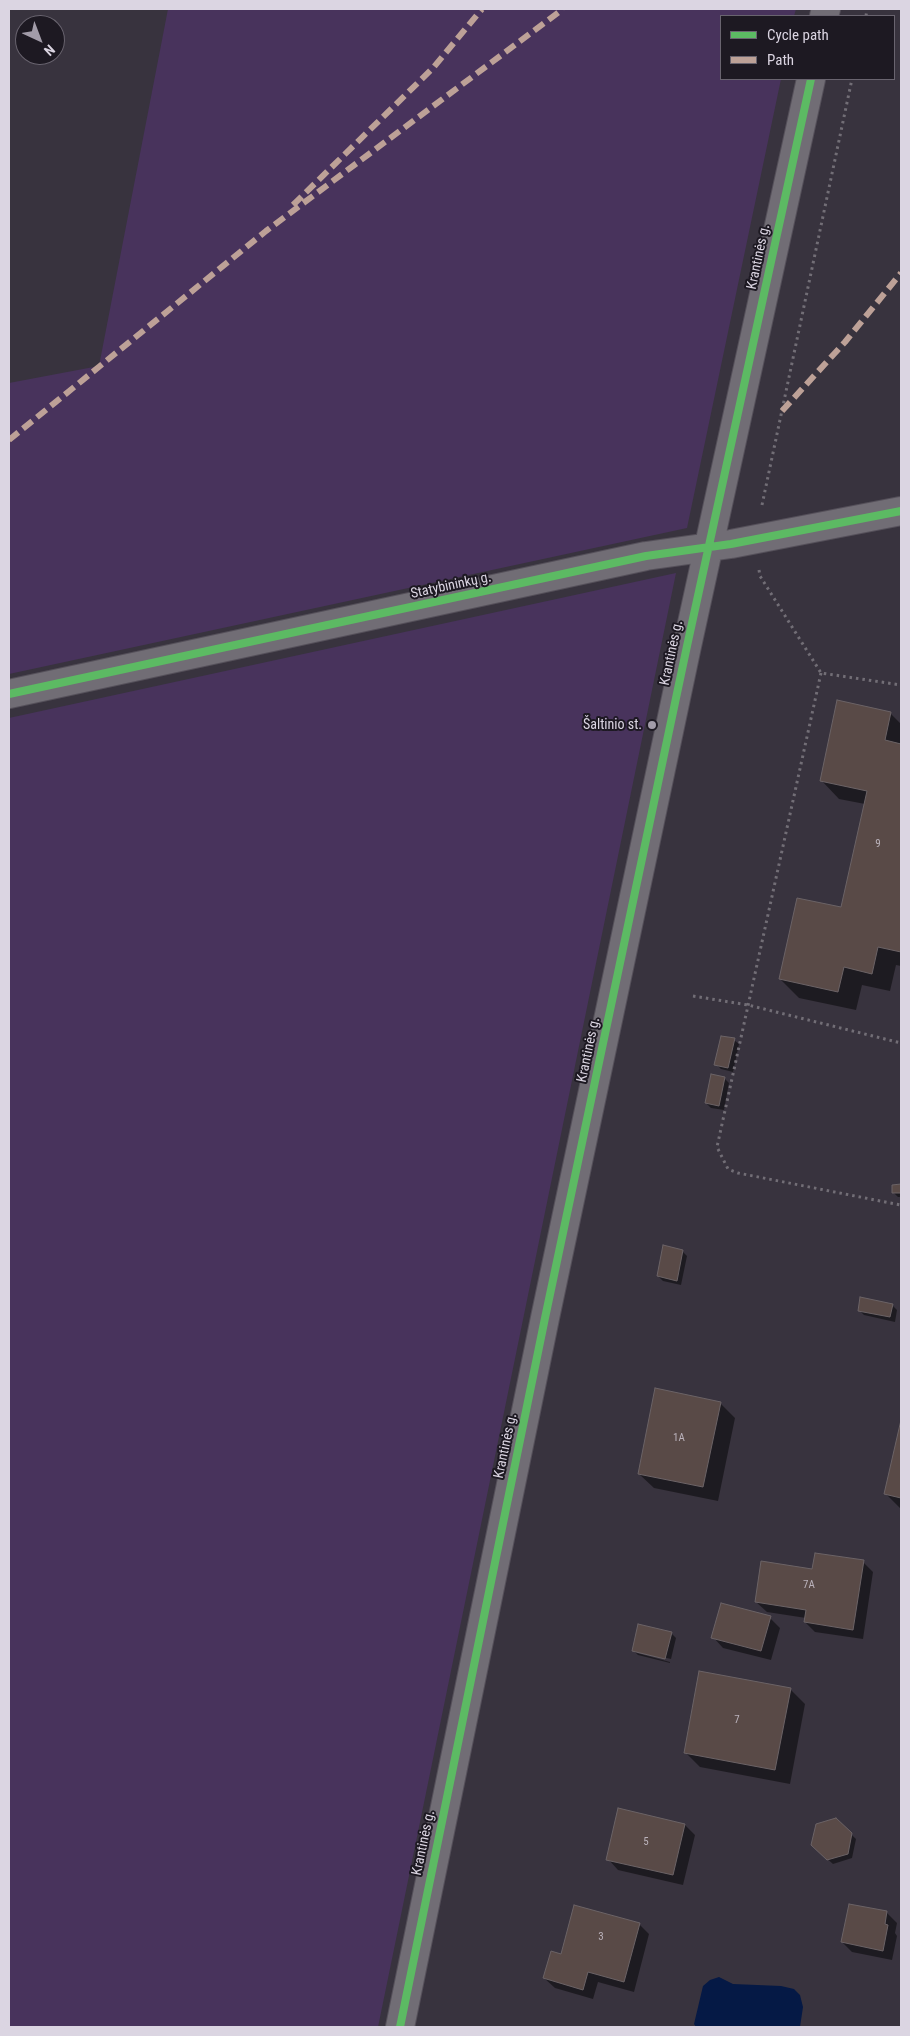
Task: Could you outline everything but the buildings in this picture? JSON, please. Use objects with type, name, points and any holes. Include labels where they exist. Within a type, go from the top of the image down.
[{"type":"street","name":"Krantinės g.","points":[[400,2027],[547,1308],[708,548],[811,80]]},
{"type":"street","name":"Statybininkų g.","points":[[9,694],[646,556],[754,540],[901,511]]},
{"type":"path","points":[[852,80],[754,540],[760,576],[821,673],[717,1147],[728,1169],[738,1173],[901,1205]]},
{"type":"path","points":[[821,673],[901,685]]},
{"type":"path","points":[[693,996],[748,1005],[901,1043]]},
{"type":"shaded area","points":[[168,9],[796,9],[794,15],[720,15],[720,80],[781,80],[687,528],[9,674],[9,383],[99,366]]},
{"type":"shaded area","points":[[676,573],[378,2027],[9,2027],[9,718]]},
{"type":"water","points":[[719,1977],[733,1984],[781,1986],[794,1989],[800,1995],[803,2007],[800,2027],[696,2027],[694,2024],[703,1986],[710,1980]]},
{"type":"marked path","points":[[293,205],[433,68],[482,9]]},
{"type":"marked path","points":[[9,440],[266,231],[563,9]]},
{"type":"marked path","points":[[782,411],[845,342],[901,273]]},
{"type":"cycle path","points":[[400,2027],[545,1318],[687,646],[811,80]]},
{"type":"cycle path","points":[[9,694],[646,556],[731,544],[901,511]]},
{"type":"place","name":"Šaltinio st.","points":[[652,725]]}]
